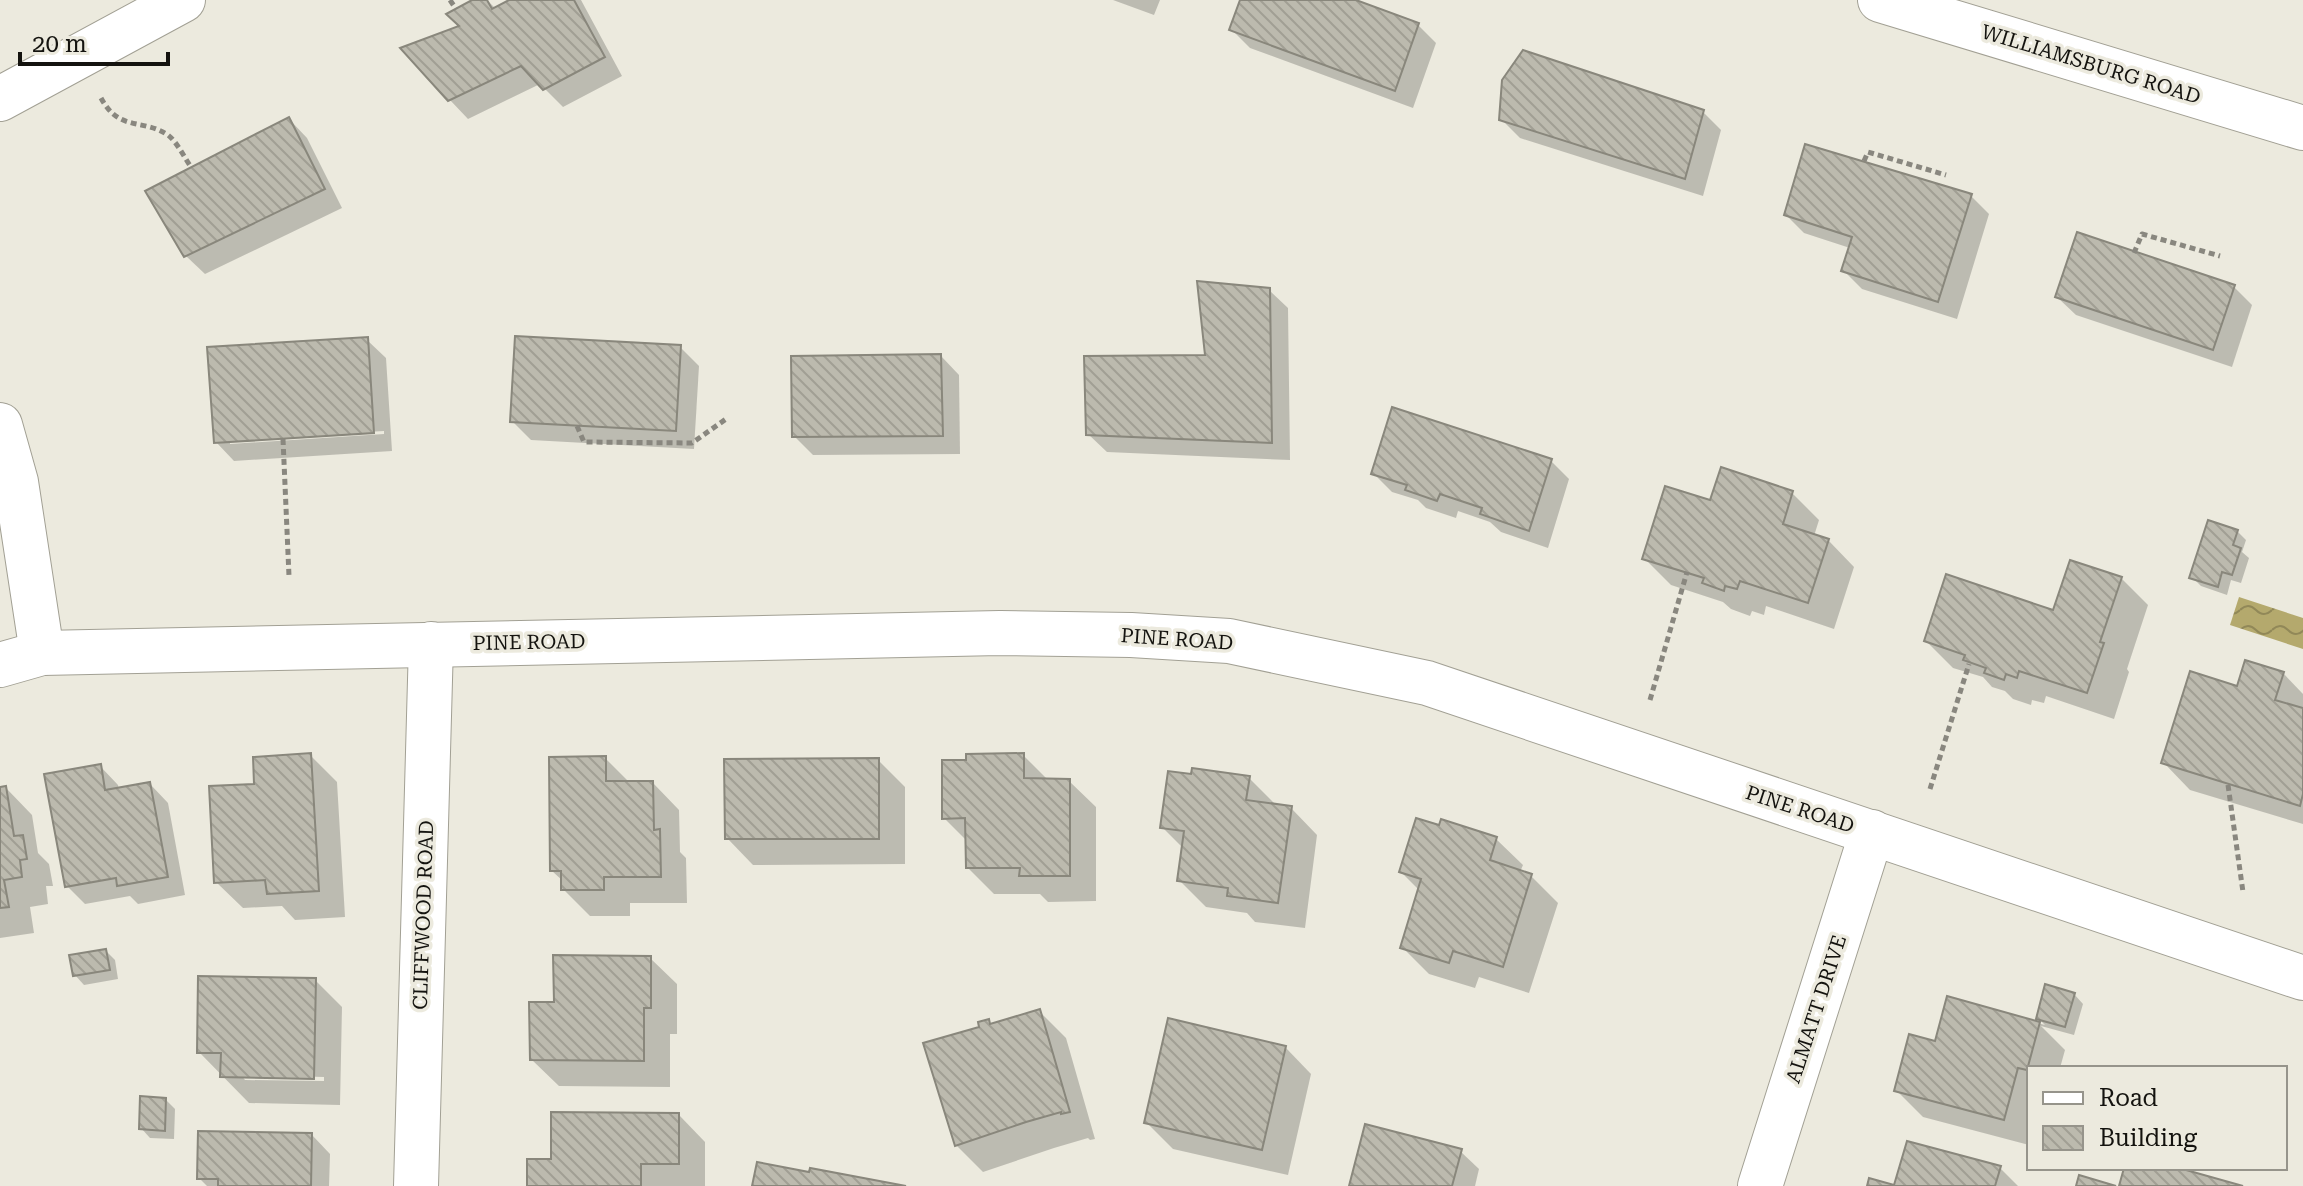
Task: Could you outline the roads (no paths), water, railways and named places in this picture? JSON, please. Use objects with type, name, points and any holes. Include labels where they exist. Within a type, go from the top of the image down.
[{"type":"street","points":[[0,99],[183,0]]},
{"type":"street","name":"WILLIAMSBURG ROAD","points":[[1880,0],[2303,128]]},
{"type":"street","points":[[0,425],[16,482],[42,653]]},
{"type":"street","name":"PINE ROAD","points":[[0,665],[42,653],[431,644],[1000,633],[1131,635],[1229,641],[1427,683],[2303,978]]},
{"type":"street","name":"CLIFFWOOD ROAD","points":[[416,1186],[431,644]]},
{"type":"street","name":"ALMATT DRIVE","points":[[1760,1186],[1872,832]]},
{"type":"water","points":[[2239,597],[2303,618],[2303,649],[2230,625]]}]
